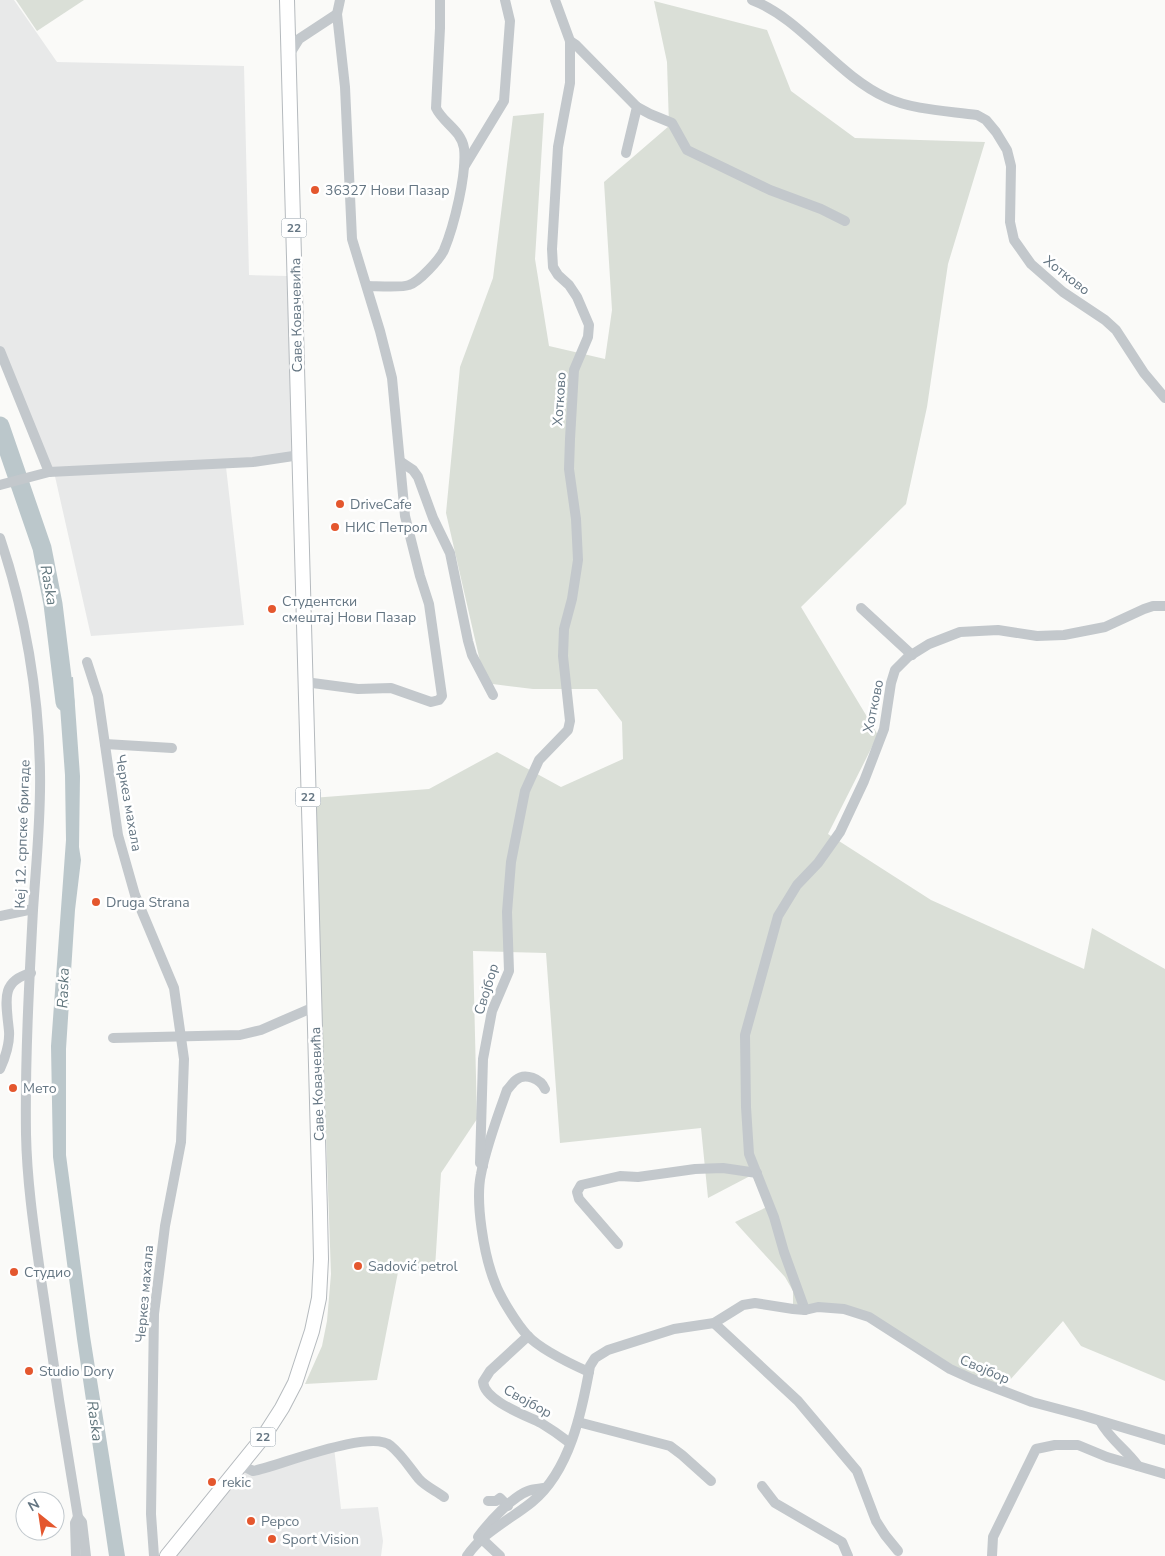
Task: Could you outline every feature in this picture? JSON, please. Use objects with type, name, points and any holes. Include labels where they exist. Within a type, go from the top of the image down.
[{"type":"main road","name":"Саве Ковачевића","points":[[164,1556],[241,1466],[264,1436],[289,1396],[301,1367],[318,1304],[321,1259],[305,682],[305,604],[287,0]]},
{"type":"street","points":[[305,682],[358,690],[392,688],[431,702],[439,700],[442,696],[429,604],[405,516],[392,378],[352,239],[345,87],[336,14],[340,0]]},
{"type":"street","points":[[367,286],[409,285],[430,269],[443,252],[455,215],[464,167],[464,147],[459,134],[436,108],[440,0]]},
{"type":"street","points":[[464,167],[504,101],[510,21],[505,0]]},
{"type":"street","points":[[555,0],[570,41],[576,44],[637,107],[672,122],[687,150],[730,169],[770,190],[821,209],[845,221]]},
{"type":"street","name":"Хотково","points":[[752,0],[764,5],[784,18],[851,76],[874,92],[888,99],[909,105],[977,115],[986,120],[1007,150],[1011,166],[1010,222],[1014,240],[1031,264],[1063,292],[1105,320],[1116,330],[1144,373],[1165,398]]},
{"type":"street","points":[[289,56],[299,40],[336,14]]},
{"type":"street","name":"Хотково","points":[[520,819],[525,791],[539,760],[568,730],[570,721],[563,656],[564,629],[572,599],[578,560],[576,519],[569,469],[570,439],[574,370],[588,337],[589,325],[577,297],[569,285],[558,275],[553,266],[552,249],[558,147],[570,83],[570,41]]},
{"type":"street","points":[[626,153],[637,107]]},
{"type":"street","points":[[0,351],[49,472]]},
{"type":"street","points":[[0,485],[49,472],[253,462],[300,455]]},
{"type":"street","points":[[401,462],[413,470],[418,477],[433,518],[450,553],[472,655],[494,695]]},
{"type":"street","name":"Кеј 12. српске бригаде","points":[[0,538],[25,629],[35,699],[40,770],[26,1114],[29,1179],[45,1308],[78,1517],[82,1522],[86,1556]]},
{"type":"street","name":"Хотково","points":[[757,1173],[749,1154],[745,1035],[778,916],[797,885],[818,863],[840,832],[864,782],[884,729],[891,683],[895,670],[912,655],[929,644],[960,632],[998,630],[1037,636],[1064,635],[1104,627],[1144,609],[1153,606],[1165,606]]},
{"type":"street","points":[[861,608],[912,655]]},
{"type":"street","name":"Черкез махала","points":[[87,662],[98,696],[118,835],[135,895],[174,988],[184,1059],[181,1142],[165,1226],[154,1314],[151,1514],[164,1556]]},
{"type":"street","name":"Черкез махала","points":[[105,744],[172,748]]},
{"type":"street","name":"Својбор","points":[[483,1166],[480,1163],[484,1059],[492,1011],[509,971],[508,912],[511,862],[520,819]]},
{"type":"street","points":[[0,916],[33,909]]},
{"type":"street","points":[[0,1069],[9,1040],[1,991],[10,979],[31,973]]},
{"type":"street","points":[[113,1038],[247,1033],[261,1030],[314,1007]]},
{"type":"street","name":"Својбор","points":[[545,1089],[543,1085],[531,1078],[521,1077],[508,1090],[500,1108],[483,1166],[478,1194],[483,1234],[489,1265],[499,1291],[528,1336],[560,1357],[589,1372]]},
{"type":"street","points":[[618,1244],[579,1199],[577,1192],[581,1185],[620,1176],[638,1178],[695,1169],[723,1168],[757,1173],[805,1310]]},
{"type":"street","name":"Својбор","points":[[470,1552],[534,1500],[560,1466],[578,1422],[589,1372],[595,1358],[608,1350],[674,1330],[714,1323],[743,1305],[755,1303],[805,1310],[830,1307],[858,1312],[882,1325],[950,1369],[1032,1402],[1165,1440]]},
{"type":"street","points":[[714,1323],[798,1401],[857,1471],[876,1521],[885,1536],[898,1551]]},
{"type":"street","name":"Својбор","points":[[528,1336],[490,1371],[483,1382],[484,1388],[494,1398],[542,1424],[570,1443]]},
{"type":"street","points":[[1100,1421],[1107,1434],[1130,1455],[1138,1466]]},
{"type":"street","points":[[578,1422],[670,1446],[711,1481]]},
{"type":"street","points":[[241,1466],[253,1471],[334,1447],[380,1442],[391,1446],[420,1480],[444,1497]]},
{"type":"street","points":[[992,1556],[993,1537],[1036,1449],[1055,1445],[1078,1445],[1107,1458],[1165,1474]]},
{"type":"street","points":[[762,1486],[775,1503],[842,1542],[848,1556]]},
{"type":"street","name":"Својбор","points":[[470,1552],[480,1534],[508,1506],[526,1492],[544,1488]]},
{"type":"street","points":[[488,1501],[496,1501],[500,1498],[508,1506]]},
{"type":"street","name":"Кеј 12. српске бригаде","points":[[76,1556],[75,1524],[78,1517]]},
{"type":"street","points":[[483,1540],[500,1556]]},
{"type":"shaded area","points":[[0,0],[14,0],[57,62],[244,66],[249,275],[287,276],[293,454],[226,467],[244,625],[91,636],[54,472],[0,355]]},
{"type":"shaded area","points":[[16,0],[84,0],[37,31]]},
{"type":"shaded area","points":[[654,1],[767,30],[791,91],[855,138],[985,142],[948,264],[927,407],[906,504],[801,607],[878,735],[828,834],[931,900],[1084,969],[1092,928],[1165,969],[1165,1381],[1081,1346],[1063,1321],[1001,1390],[972,1379],[858,1312],[793,1309],[793,1291],[785,1277],[735,1222],[767,1207],[752,1175],[708,1198],[701,1128],[560,1143],[546,953],[473,951],[477,1119],[441,1173],[435,1268],[398,1272],[377,1380],[305,1384],[322,1346],[327,1321],[331,1274],[319,935],[312,798],[429,789],[497,752],[561,787],[623,759],[622,722],[597,689],[533,689],[485,683],[446,513],[460,367],[493,278],[513,116],[544,113],[535,259],[549,346],[605,359],[612,310],[604,182],[669,126],[667,62]]},
{"type":"shaded area","points":[[334,1447],[341,1509],[378,1507],[383,1541],[381,1556],[169,1556],[241,1465],[253,1471]]},
{"type":"water","points":[[73,677],[80,776],[79,847],[81,860],[75,910],[66,1049],[66,1155],[90,1336],[125,1556],[109,1556],[77,1339],[53,1157],[51,1046],[66,840],[65,775],[58,679]]},
{"type":"waterway","name":"Raska","points":[[0,426],[42,548],[53,604],[65,702]]},
{"type":"place","name":"36327 Нови Пазар","points":[[315,190]]},
{"type":"place","name":"DriveCafe","points":[[340,504]]},
{"type":"place","name":"НИС Петрол","points":[[335,527]]},
{"type":"place","name":"Студентски смештај Нови Пазар","points":[[272,609]]},
{"type":"place","name":"Druga Strana","points":[[96,902]]},
{"type":"place","name":"Мето","points":[[13,1088]]},
{"type":"place","name":"Sadović petrol","points":[[358,1266]]},
{"type":"place","name":"Студио","points":[[14,1272]]},
{"type":"place","name":"Studio Dory","points":[[29,1371]]},
{"type":"place","name":"rekic","points":[[212,1482]]},
{"type":"place","name":"Pepco","points":[[251,1521]]},
{"type":"place","name":"Sport Vision","points":[[272,1539]]}]
